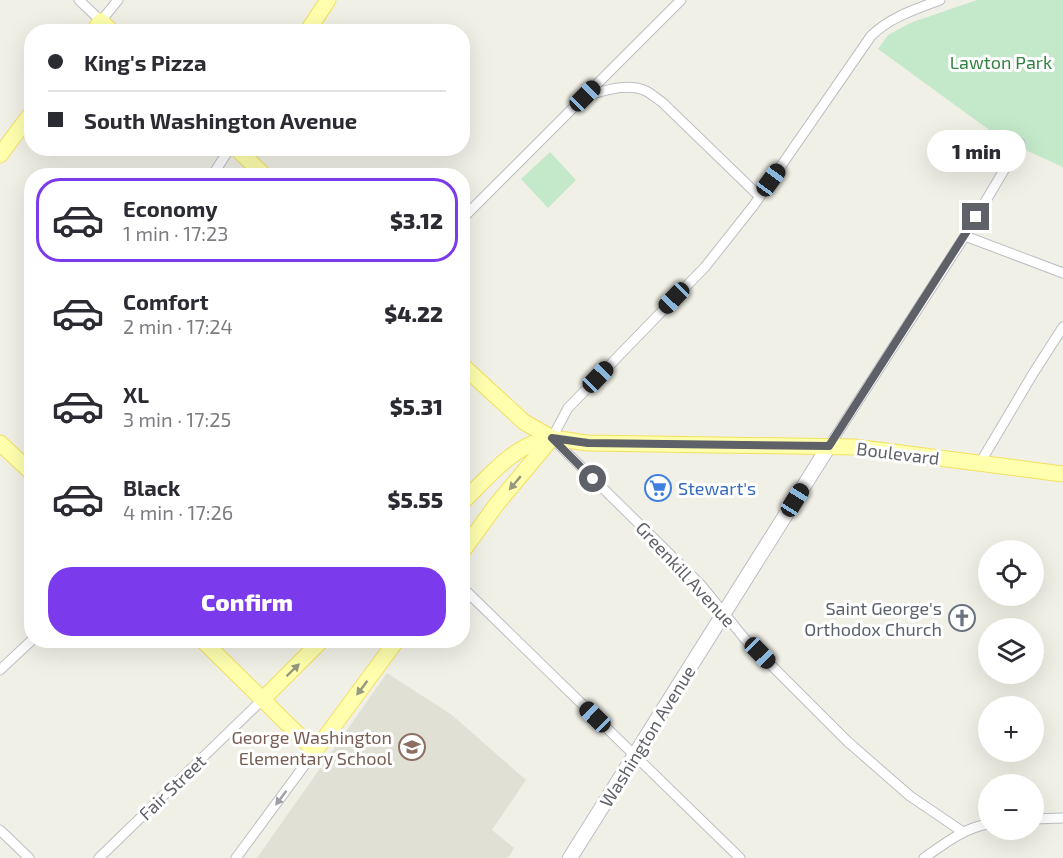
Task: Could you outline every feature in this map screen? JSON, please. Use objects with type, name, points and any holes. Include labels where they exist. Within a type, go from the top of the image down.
[{"type":"main road","points":[[312,24],[328,0]]},
{"type":"main road","points":[[0,155],[24,123]]},
{"type":"main road","points":[[244,156],[257,168]]},
{"type":"main road","name":"Greenkill Avenue","points":[[470,372],[524,422],[552,438]]},
{"type":"main road","points":[[470,495],[517,451],[534,442],[552,438]]},
{"type":"main road","points":[[470,541],[496,505],[552,438]]},
{"type":"main road","name":"Boulevard","points":[[552,438],[588,443],[854,447],[1063,474]]},
{"type":"main road","points":[[0,444],[24,466]]},
{"type":"main road","name":"Washington Avenue","points":[[570,858],[829,446]]},
{"type":"main road","points":[[210,648],[315,751],[391,648]]},
{"type":"main road","name":"Fair Street","points":[[263,699],[314,648]]},
{"type":"street","points":[[79,0],[99,24]]},
{"type":"street","points":[[104,24],[118,0]]},
{"type":"street","points":[[470,211],[681,0]]},
{"type":"street","points":[[552,438],[568,408],[705,267],[754,206],[871,36],[880,27],[940,0]]},
{"type":"street","points":[[585,96],[610,89],[632,87],[646,91],[662,102],[759,196]]},
{"type":"street","points":[[829,446],[965,236],[1020,143]]},
{"type":"street","points":[[965,236],[1063,273]]},
{"type":"street","points":[[980,464],[1028,381],[1063,327]]},
{"type":"street","name":"Greenkill Avenue","points":[[552,438],[700,585],[723,614],[847,741],[910,796],[963,832]]},
{"type":"street","points":[[470,595],[740,858]]},
{"type":"street","points":[[0,670],[24,648]]},
{"type":"street","name":"Fair Street","points":[[99,858],[263,699]]},
{"type":"street","points":[[236,858],[315,751]]},
{"type":"street","points":[[1044,819],[1063,818]]},
{"type":"street","points":[[924,858],[963,832],[978,825]]},
{"type":"street","points":[[0,830],[29,858]]},
{"type":"shaded area","name":"George Washington Elementary School","points":[[387,673],[452,715],[526,780],[492,830],[514,848],[508,858],[257,858]]},
{"type":"green space","name":"Lawton Park","points":[[977,0],[1063,0],[1063,167],[1003,140],[878,49],[888,35],[910,23]]},
{"type":"green space","points":[[550,152],[576,180],[548,208],[521,179]]},
{"type":"place","name":"Stewart's","points":[[658,488]]},
{"type":"place","name":"Saint George's Orthodox Church","points":[[962,618]]},
{"type":"place","name":"George Washington Elementary School","points":[[412,747]]},
{"type":"route","points":[[593,479],[552,438],[588,443],[829,446],[976,217]]}]
